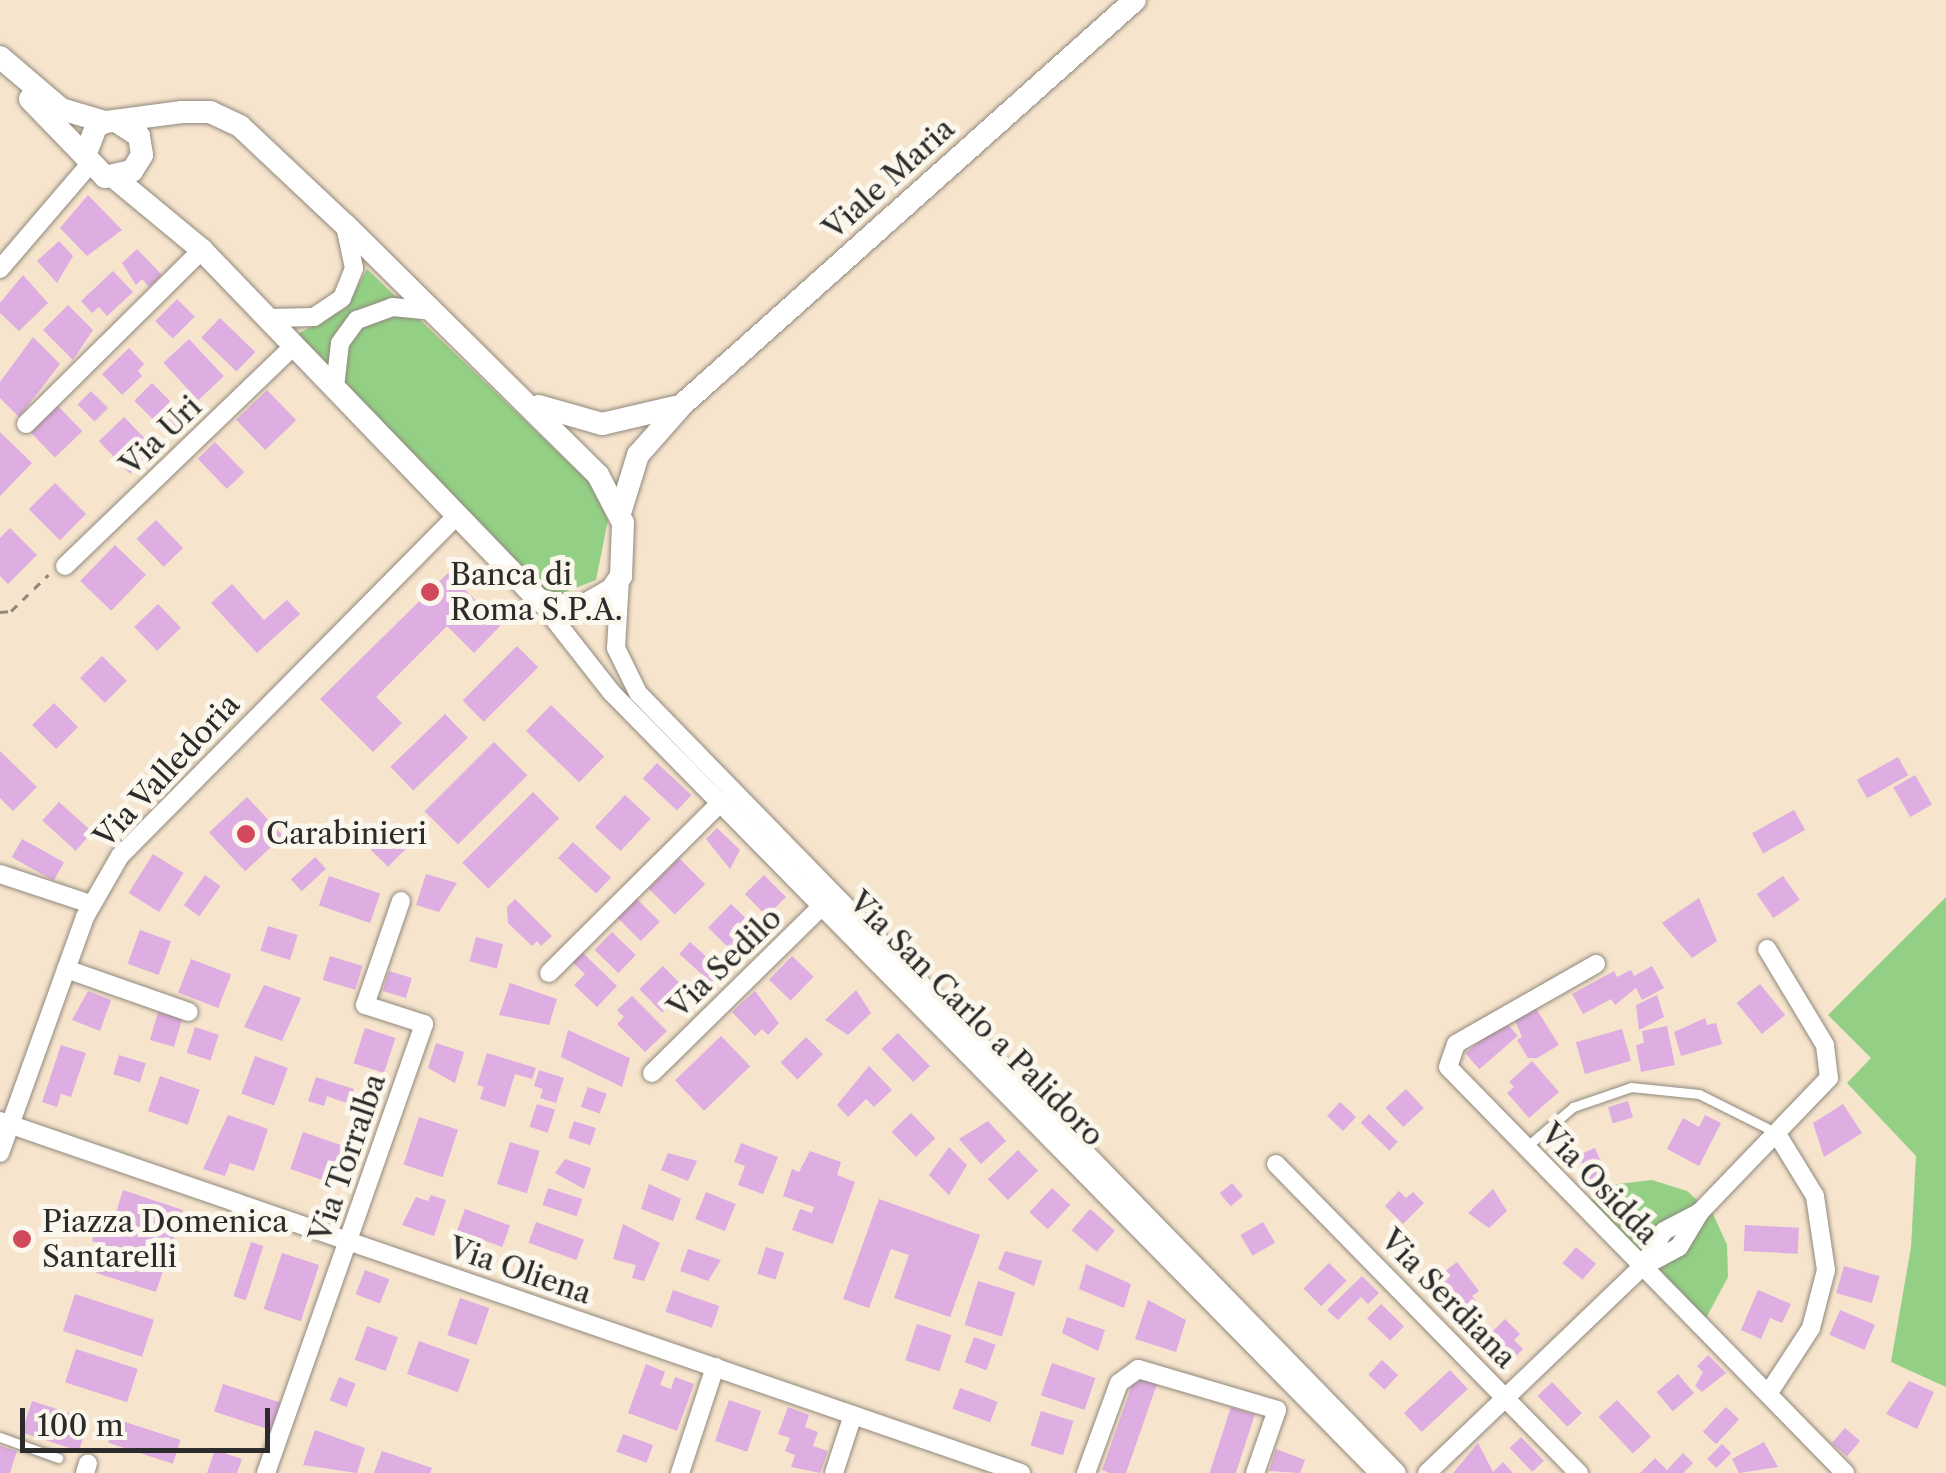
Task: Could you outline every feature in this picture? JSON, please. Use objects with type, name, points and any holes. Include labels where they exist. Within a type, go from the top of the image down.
[{"type":"street","name":"Viale Maria","points":[[621,510],[638,455],[683,404],[1135,0]]},
{"type":"street","points":[[0,57],[61,109],[133,129],[142,146],[132,172],[115,178],[87,160],[0,68]]},
{"type":"street","points":[[0,269],[87,160],[89,135],[111,121],[188,111],[229,118],[345,224],[526,400],[598,475],[621,510]]},
{"type":"street","name":"Via San Carlo a Palidoro","points":[[115,178],[202,250],[270,318],[539,600],[612,694],[828,900],[1397,1473]]},
{"type":"street","points":[[270,318],[314,317],[342,298],[354,268],[345,224]]},
{"type":"street","points":[[26,424],[202,250]]},
{"type":"street","points":[[336,387],[340,344],[357,320],[392,307],[434,311]]},
{"type":"street","name":"Via Uri","points":[[64,566],[295,345]]},
{"type":"street","name":"Viale Maria","points":[[526,400],[568,419],[602,424],[640,420],[683,404]]},
{"type":"street","name":"Via San Carlo a Palidoro","points":[[621,510],[621,576],[614,627],[626,677],[828,900],[1380,1473]]},
{"type":"street","name":"Via Valledoria","points":[[5,1122],[90,904],[150,822],[458,516]]},
{"type":"street","points":[[539,600],[585,608],[621,576]]},
{"type":"street","points":[[549,973],[721,802]]},
{"type":"street","points":[[0,874],[90,904]]},
{"type":"street","name":"Via Sedilo","points":[[652,1073],[828,900]]},
{"type":"street","name":"Via Torralba","points":[[266,1473],[424,1024],[364,1005],[401,901]]},
{"type":"street","points":[[1428,1473],[1642,1267],[1664,1232],[1700,1212],[1823,1090],[1831,1064],[1767,949]]},
{"type":"street","name":"Via Osidda","points":[[1596,964],[1447,1055],[1452,1073],[1845,1473]]},
{"type":"street","points":[[66,969],[189,1012]]},
{"type":"street","points":[[0,1153],[5,1122]]},
{"type":"street","name":"Via Oliena","points":[[5,1122],[1021,1473]]},
{"type":"street","points":[[1768,1394],[1811,1328],[1826,1270],[1815,1196],[1777,1134]]},
{"type":"street","name":"Via Serdiana","points":[[1276,1164],[1579,1473]]},
{"type":"street","points":[[680,1473],[715,1368]]},
{"type":"street","points":[[1086,1473],[1125,1375],[1142,1369],[1277,1410]]},
{"type":"street","points":[[1255,1473],[1277,1410],[1294,1383]]},
{"type":"street","points":[[834,1473],[853,1415]]},
{"type":"lane","points":[[1525,1148],[1573,1108],[1631,1086],[1699,1094],[1777,1134]]},
{"type":"lane","points":[[0,1437],[58,1458]]},
{"type":"path","points":[[0,612],[11,611],[64,566]]},
{"type":"green space","points":[[367,269],[589,482],[608,520],[596,580],[555,596],[544,589],[296,335],[346,308]]},
{"type":"green space","points":[[1946,897],[1946,1387],[1891,1362],[1911,1247],[1916,1156],[1847,1083],[1871,1058],[1828,1015]]},
{"type":"green space","points":[[1652,1180],[1687,1191],[1713,1214],[1727,1245],[1728,1277],[1705,1320],[1588,1201],[1617,1184]]},
{"type":"building","points":[[88,195],[122,230],[87,256],[60,228]]},
{"type":"building","points":[[59,241],[73,256],[57,283],[37,261]]},
{"type":"building","points":[[137,249],[162,275],[149,287],[142,279],[136,285],[122,263]]},
{"type":"building","points":[[113,271],[133,292],[107,316],[99,307],[92,313],[81,301]]},
{"type":"building","points":[[23,275],[48,303],[19,331],[0,313],[0,303]]},
{"type":"building","points":[[177,299],[195,317],[173,339],[155,321]]},
{"type":"building","points":[[68,305],[93,330],[73,360],[43,330]]},
{"type":"building","points":[[220,318],[255,352],[236,371],[201,337]]},
{"type":"building","points":[[33,337],[60,364],[19,417],[0,398],[0,382]]},
{"type":"building","points":[[189,339],[224,376],[198,400],[163,363]]},
{"type":"building","points":[[129,348],[144,364],[138,371],[142,376],[122,395],[102,374]]},
{"type":"building","points":[[152,383],[187,418],[169,435],[134,401]]},
{"type":"building","points":[[267,390],[296,420],[265,450],[236,420]]},
{"type":"building","points":[[91,391],[108,408],[95,421],[78,404]]},
{"type":"building","points":[[58,406],[82,431],[55,458],[31,432]]},
{"type":"building","points":[[124,417],[155,449],[130,474],[99,441]]},
{"type":"building","points":[[0,432],[32,463],[0,496]]},
{"type":"building","points":[[215,442],[244,472],[227,489],[198,459]]},
{"type":"building","points":[[55,483],[86,514],[60,540],[29,509]]},
{"type":"building","points":[[156,520],[183,548],[164,567],[137,539]]},
{"type":"building","points":[[10,528],[37,555],[8,584],[0,576],[0,538]]},
{"type":"building","points":[[115,545],[146,575],[111,611],[80,581]]},
{"type":"building","points":[[448,573],[501,625],[474,653],[447,626],[376,697],[402,723],[373,752],[320,699]]},
{"type":"building","points":[[232,584],[264,620],[287,600],[300,614],[257,653],[211,603]]},
{"type":"building","points":[[158,604],[181,628],[157,651],[134,627]]},
{"type":"building","points":[[517,646],[538,667],[484,722],[463,700]]},
{"type":"building","points":[[102,656],[127,681],[105,703],[80,678]]},
{"type":"building","points":[[54,703],[78,727],[56,749],[32,725]]},
{"type":"building","points":[[551,705],[604,756],[579,782],[526,731]]},
{"type":"building","points":[[445,714],[468,738],[413,791],[390,767]]},
{"type":"building","points":[[494,742],[527,775],[458,845],[425,811]]},
{"type":"building","points":[[0,751],[37,787],[13,811],[0,798]]},
{"type":"building","points":[[1898,757],[1908,775],[1867,798],[1857,780]]},
{"type":"building","points":[[657,763],[691,795],[677,810],[643,778]]},
{"type":"building","points":[[1915,775],[1932,804],[1910,817],[1893,788]]},
{"type":"building","points":[[533,792],[559,818],[488,889],[462,863]]},
{"type":"building","points":[[625,795],[651,819],[621,851],[595,827]]},
{"type":"building","name":"Carabinieri","points":[[247,797],[283,836],[245,871],[209,832]]},
{"type":"building","points":[[59,802],[92,832],[76,851],[42,821]]},
{"type":"building","points":[[1794,810],[1805,830],[1763,853],[1752,833]]},
{"type":"building","points":[[385,823],[408,846],[388,867],[364,844]]},
{"type":"building","points":[[717,828],[740,850],[730,869],[706,839]]},
{"type":"building","points":[[22,839],[64,862],[54,881],[12,857]]},
{"type":"building","points":[[573,842],[611,877],[596,894],[558,858]]},
{"type":"building","points":[[153,854],[184,873],[159,912],[129,893]]},
{"type":"building","points":[[315,857],[326,869],[302,891],[291,880]]},
{"type":"building","points":[[679,858],[705,884],[675,915],[649,888]]},
{"type":"building","points":[[426,874],[457,883],[439,912],[416,905]]},
{"type":"building","points":[[205,875],[221,886],[199,916],[184,905]]},
{"type":"building","points":[[764,875],[786,897],[767,916],[745,894]]},
{"type":"building","points":[[329,876],[380,894],[370,923],[319,905]]},
{"type":"building","points":[[1783,876],[1800,900],[1773,918],[1757,894]]},
{"type":"building","points":[[633,895],[660,922],[641,941],[614,914]]},
{"type":"building","points":[[1699,898],[1717,941],[1692,958],[1662,923]]},
{"type":"building","points":[[515,899],[552,936],[541,946],[537,941],[532,946],[508,923],[507,907]]},
{"type":"building","points":[[731,904],[765,937],[742,960],[708,928]]},
{"type":"building","points":[[268,926],[298,935],[290,960],[260,951]]},
{"type":"building","points":[[140,930],[171,941],[159,975],[128,964]]},
{"type":"building","points":[[612,932],[636,955],[618,973],[595,950]]},
{"type":"building","points":[[476,937],[503,944],[497,968],[470,961]]},
{"type":"building","points":[[690,942],[724,973],[713,985],[679,954]]},
{"type":"building","points":[[582,952],[617,986],[597,1007],[574,985],[585,974],[572,962]]},
{"type":"building","points":[[330,956],[363,966],[355,990],[323,980]]},
{"type":"building","points":[[792,956],[814,977],[791,1001],[769,980]]},
{"type":"building","points":[[191,959],[231,974],[218,1008],[178,993]]},
{"type":"building","points":[[663,966],[686,990],[662,1013],[639,989]]},
{"type":"building","points":[[1652,966],[1664,988],[1642,1000],[1636,988],[1615,1005],[1611,999],[1583,1014],[1572,994],[1614,971],[1617,977],[1631,970],[1634,976]]},
{"type":"building","points":[[389,971],[412,978],[406,998],[383,991]]},
{"type":"building","points":[[510,983],[557,999],[549,1025],[499,1015]]},
{"type":"building","points":[[1760,984],[1785,1015],[1762,1034],[1737,1003]]},
{"type":"building","points":[[264,985],[301,998],[282,1041],[244,1027]]},
{"type":"building","points":[[856,990],[871,1013],[848,1035],[825,1020]]},
{"type":"building","points":[[88,991],[111,1000],[100,1031],[72,1020]]},
{"type":"building","points":[[755,991],[779,1023],[768,1035],[762,1029],[755,1036],[732,1012]]},
{"type":"building","points":[[1657,995],[1664,1017],[1639,1030],[1636,1005]]},
{"type":"building","points":[[632,996],[667,1031],[645,1052],[617,1024],[624,1017],[617,1010]]},
{"type":"building","points":[[1535,1007],[1559,1045],[1537,1058],[1528,1058],[1517,1040],[1522,1037],[1515,1020]]},
{"type":"building","points":[[158,1012],[182,1019],[174,1047],[150,1040]]},
{"type":"building","points":[[1705,1018],[1707,1025],[1716,1023],[1722,1044],[1681,1056],[1674,1032]]},
{"type":"building","points":[[1504,1020],[1518,1036],[1479,1069],[1466,1053]]},
{"type":"building","points":[[1667,1026],[1675,1065],[1641,1072],[1636,1045],[1644,1043],[1642,1031]]},
{"type":"building","points":[[195,1027],[219,1035],[210,1060],[187,1053]]},
{"type":"building","points":[[365,1028],[395,1038],[384,1073],[354,1063]]},
{"type":"building","points":[[1622,1029],[1631,1061],[1585,1074],[1576,1042]]},
{"type":"building","points":[[568,1030],[630,1058],[622,1087],[561,1057]]},
{"type":"building","points":[[898,1033],[930,1066],[913,1082],[881,1049]]},
{"type":"building","points":[[721,1036],[750,1066],[704,1111],[675,1080]]},
{"type":"building","points":[[806,1037],[823,1054],[798,1079],[781,1062]]},
{"type":"building","points":[[436,1043],[464,1052],[455,1083],[428,1068]]},
{"type":"building","points":[[61,1045],[86,1053],[71,1097],[61,1094],[57,1107],[42,1102]]},
{"type":"building","points":[[487,1053],[536,1068],[532,1079],[515,1074],[505,1107],[480,1099],[484,1087],[477,1085]]},
{"type":"building","points":[[119,1055],[146,1063],[140,1082],[113,1074]]},
{"type":"building","points":[[255,1056],[288,1068],[274,1106],[241,1094]]},
{"type":"building","points":[[1532,1061],[1559,1092],[1529,1118],[1507,1093],[1514,1087],[1509,1082]]},
{"type":"building","points":[[869,1066],[892,1090],[874,1107],[866,1099],[848,1117],[837,1105]]},
{"type":"building","points":[[539,1070],[564,1078],[556,1103],[540,1098],[543,1089],[534,1086]]},
{"type":"building","points":[[160,1076],[200,1090],[188,1125],[148,1111]]},
{"type":"building","points":[[316,1077],[354,1089],[349,1104],[327,1096],[324,1106],[308,1101]]},
{"type":"building","points":[[588,1087],[607,1094],[600,1114],[581,1107]]},
{"type":"building","points":[[1406,1089],[1424,1108],[1403,1127],[1386,1108]]},
{"type":"building","points":[[1628,1101],[1633,1117],[1613,1123],[1608,1107]]},
{"type":"building","points":[[1340,1102],[1356,1117],[1343,1131],[1327,1116]]},
{"type":"building","points":[[537,1104],[555,1110],[548,1133],[530,1127]]},
{"type":"building","points":[[1843,1104],[1862,1133],[1824,1157],[1813,1123]]},
{"type":"building","points":[[911,1113],[935,1138],[916,1157],[892,1132]]},
{"type":"building","points":[[1369,1114],[1398,1142],[1389,1150],[1361,1123]]},
{"type":"building","points":[[228,1115],[268,1129],[254,1171],[230,1163],[225,1176],[203,1169]]},
{"type":"building","points":[[1705,1115],[1721,1123],[1699,1166],[1667,1149],[1683,1118],[1699,1127]]},
{"type":"building","points":[[419,1117],[458,1130],[443,1177],[404,1165]]},
{"type":"building","points":[[574,1121],[596,1128],[590,1145],[568,1138]]},
{"type":"building","points":[[988,1121],[1006,1141],[981,1164],[959,1139]]},
{"type":"building","points":[[303,1132],[343,1146],[330,1183],[290,1169]]},
{"type":"building","points":[[510,1142],[540,1151],[527,1193],[497,1184]]},
{"type":"building","points":[[741,1143],[778,1157],[763,1194],[738,1185],[745,1166],[734,1162]]},
{"type":"building","points":[[949,1147],[967,1165],[949,1195],[929,1175]]},
{"type":"building","points":[[1595,1148],[1607,1176],[1590,1183],[1578,1155]]},
{"type":"building","points":[[1018,1150],[1038,1171],[1008,1200],[988,1179]]},
{"type":"building","points":[[810,1151],[841,1162],[837,1175],[855,1182],[833,1244],[792,1230],[800,1209],[812,1213],[814,1207],[783,1196],[792,1169],[799,1172]]},
{"type":"building","points":[[668,1153],[697,1161],[688,1181],[661,1170]]},
{"type":"building","points":[[565,1159],[591,1168],[584,1189],[555,1173]]},
{"type":"building","points":[[1232,1183],[1243,1196],[1231,1206],[1220,1193]]},
{"type":"building","points":[[649,1184],[681,1199],[673,1221],[641,1209]]},
{"type":"building","points":[[548,1188],[582,1199],[577,1216],[542,1205]]},
{"type":"building","points":[[1052,1188],[1070,1205],[1048,1229],[1029,1212]]},
{"type":"building","points":[[1493,1189],[1507,1211],[1489,1228],[1468,1213]]},
{"type":"building","points":[[123,1190],[183,1210],[156,1292],[96,1273],[105,1245],[92,1241],[100,1214],[114,1219]]},
{"type":"building","points":[[1399,1191],[1406,1198],[1413,1192],[1424,1203],[1403,1224],[1385,1206]]},
{"type":"building","points":[[706,1192],[736,1204],[725,1231],[695,1219]]},
{"type":"building","points":[[431,1195],[446,1200],[434,1236],[402,1225],[416,1197],[428,1201]]},
{"type":"building","points":[[335,1197],[347,1202],[340,1221],[329,1216]]},
{"type":"building","points":[[879,1199],[980,1235],[950,1317],[894,1298],[909,1255],[891,1249],[869,1308],[843,1299]]},
{"type":"building","points":[[465,1209],[510,1225],[502,1247],[457,1231]]},
{"type":"building","points":[[1090,1209],[1115,1231],[1097,1252],[1072,1230]]},
{"type":"building","points":[[536,1222],[584,1239],[576,1260],[528,1243]]},
{"type":"building","points":[[1263,1222],[1275,1243],[1252,1256],[1240,1235]]},
{"type":"building","points":[[623,1224],[660,1243],[644,1281],[632,1278],[636,1265],[613,1259]]},
{"type":"building","points":[[1745,1225],[1799,1228],[1798,1254],[1744,1251]]},
{"type":"building","points":[[251,1242],[263,1246],[246,1300],[233,1296]]},
{"type":"building","points":[[766,1247],[784,1253],[775,1280],[757,1274]]},
{"type":"building","points":[[1576,1247],[1596,1264],[1582,1280],[1563,1263]]},
{"type":"building","points":[[688,1249],[721,1260],[708,1281],[680,1271]]},
{"type":"building","points":[[1005,1251],[1042,1261],[1034,1286],[998,1269]]},
{"type":"building","points":[[282,1253],[319,1265],[301,1321],[264,1309]]},
{"type":"building","points":[[1457,1262],[1479,1291],[1472,1296],[1478,1303],[1463,1315],[1456,1306],[1448,1312],[1427,1285]]},
{"type":"building","points":[[1329,1263],[1347,1281],[1321,1306],[1304,1288]]},
{"type":"building","points":[[1086,1264],[1131,1284],[1124,1308],[1079,1289]]},
{"type":"building","points":[[1844,1266],[1880,1276],[1872,1303],[1836,1293]]},
{"type":"building","points":[[365,1270],[389,1279],[380,1304],[356,1294]]},
{"type":"building","points":[[1362,1276],[1379,1293],[1368,1304],[1361,1297],[1338,1320],[1327,1310]]},
{"type":"building","points":[[978,1281],[1015,1292],[1002,1336],[965,1325]]},
{"type":"building","points":[[673,1290],[719,1306],[712,1328],[666,1312]]},
{"type":"building","points":[[1758,1290],[1791,1304],[1782,1323],[1770,1318],[1761,1339],[1741,1330]]},
{"type":"building","points":[[75,1294],[154,1320],[142,1357],[63,1331]]},
{"type":"building","points":[[460,1298],[489,1308],[477,1345],[447,1335]]},
{"type":"building","points":[[1148,1300],[1186,1320],[1176,1352],[1135,1339]]},
{"type":"building","points":[[1381,1304],[1404,1326],[1390,1341],[1367,1318]]},
{"type":"building","points":[[1840,1310],[1875,1325],[1864,1350],[1829,1335]]},
{"type":"building","points":[[1067,1317],[1105,1330],[1098,1351],[1062,1333]]},
{"type":"building","points":[[1505,1319],[1520,1334],[1514,1340],[1523,1349],[1513,1359],[1489,1335]]},
{"type":"building","points":[[917,1324],[951,1335],[939,1371],[905,1360]]},
{"type":"building","points":[[367,1326],[398,1337],[386,1371],[355,1360]]},
{"type":"building","points":[[974,1337],[996,1345],[986,1370],[965,1362]]},
{"type":"building","points":[[419,1341],[470,1359],[458,1392],[407,1374]]},
{"type":"building","points":[[76,1349],[138,1369],[127,1402],[65,1382]]},
{"type":"building","points":[[1708,1355],[1726,1373],[1702,1392],[1695,1386],[1703,1372],[1697,1366]]},
{"type":"building","points":[[1382,1360],[1398,1375],[1384,1390],[1368,1375]]},
{"type":"building","points":[[1052,1363],[1095,1378],[1084,1410],[1041,1395]]},
{"type":"building","points":[[646,1364],[665,1372],[660,1385],[671,1389],[675,1377],[694,1384],[677,1431],[628,1413]]},
{"type":"building","points":[[1450,1370],[1468,1389],[1422,1432],[1404,1413]]},
{"type":"building","points":[[1136,1374],[1158,1381],[1126,1473],[1110,1473],[1102,1470]]},
{"type":"building","points":[[1678,1374],[1694,1393],[1673,1411],[1657,1392]]},
{"type":"building","points":[[339,1377],[356,1384],[346,1407],[330,1400]]},
{"type":"building","points":[[1909,1381],[1934,1392],[1917,1429],[1886,1414]]},
{"type":"building","points":[[1552,1382],[1582,1413],[1567,1427],[1538,1396]]},
{"type":"building","points":[[223,1384],[280,1403],[271,1430],[214,1412]]},
{"type":"building","points":[[960,1388],[998,1402],[990,1422],[952,1409]]},
{"type":"building","points":[[729,1400],[761,1411],[747,1452],[715,1441]]},
{"type":"building","points":[[1617,1400],[1651,1437],[1633,1454],[1599,1417]]},
{"type":"building","points":[[32,1401],[89,1420],[79,1451],[22,1432]]},
{"type":"building","points":[[788,1407],[809,1415],[805,1427],[818,1432],[813,1446],[828,1451],[820,1473],[791,1467],[795,1455],[785,1451],[790,1438],[778,1434]]},
{"type":"building","points":[[1231,1407],[1255,1415],[1236,1473],[1210,1473]]},
{"type":"building","points":[[1726,1407],[1739,1419],[1716,1444],[1703,1432]]},
{"type":"building","points":[[1041,1411],[1074,1421],[1063,1455],[1030,1445]]},
{"type":"building","points":[[116,1419],[181,1440],[173,1464],[108,1443]]},
{"type":"building","points":[[1845,1428],[1860,1441],[1847,1456],[1832,1443]]},
{"type":"building","points":[[315,1430],[365,1448],[357,1473],[303,1465]]},
{"type":"building","points":[[623,1434],[653,1445],[647,1463],[617,1452]]},
{"type":"building","points":[[1521,1437],[1544,1461],[1532,1472],[1509,1448]]},
{"type":"building","points":[[1764,1442],[1778,1467],[1739,1473],[1732,1459]]},
{"type":"building","points":[[1478,1443],[1493,1472],[1503,1462],[1513,1473],[1453,1473]]},
{"type":"building","points":[[1722,1444],[1731,1453],[1716,1468],[1707,1459]]},
{"type":"building","points":[[0,1446],[17,1451],[10,1473],[0,1473]]},
{"type":"building","points":[[1276,1449],[1305,1460],[1300,1473],[1269,1471]]},
{"type":"building","points":[[215,1450],[242,1459],[237,1473],[207,1473]]},
{"type":"building","points":[[382,1451],[432,1468],[430,1473],[374,1473]]},
{"type":"building","points":[[1683,1453],[1693,1463],[1683,1473],[1640,1473],[1655,1458],[1667,1470]]},
{"type":"place","name":"Banca di Roma S.P.A.","points":[[430,592]]},
{"type":"place","name":"Carabinieri","points":[[246,834]]},
{"type":"place","name":"Piazza Domenica Santarelli","points":[[22,1239]]}]
